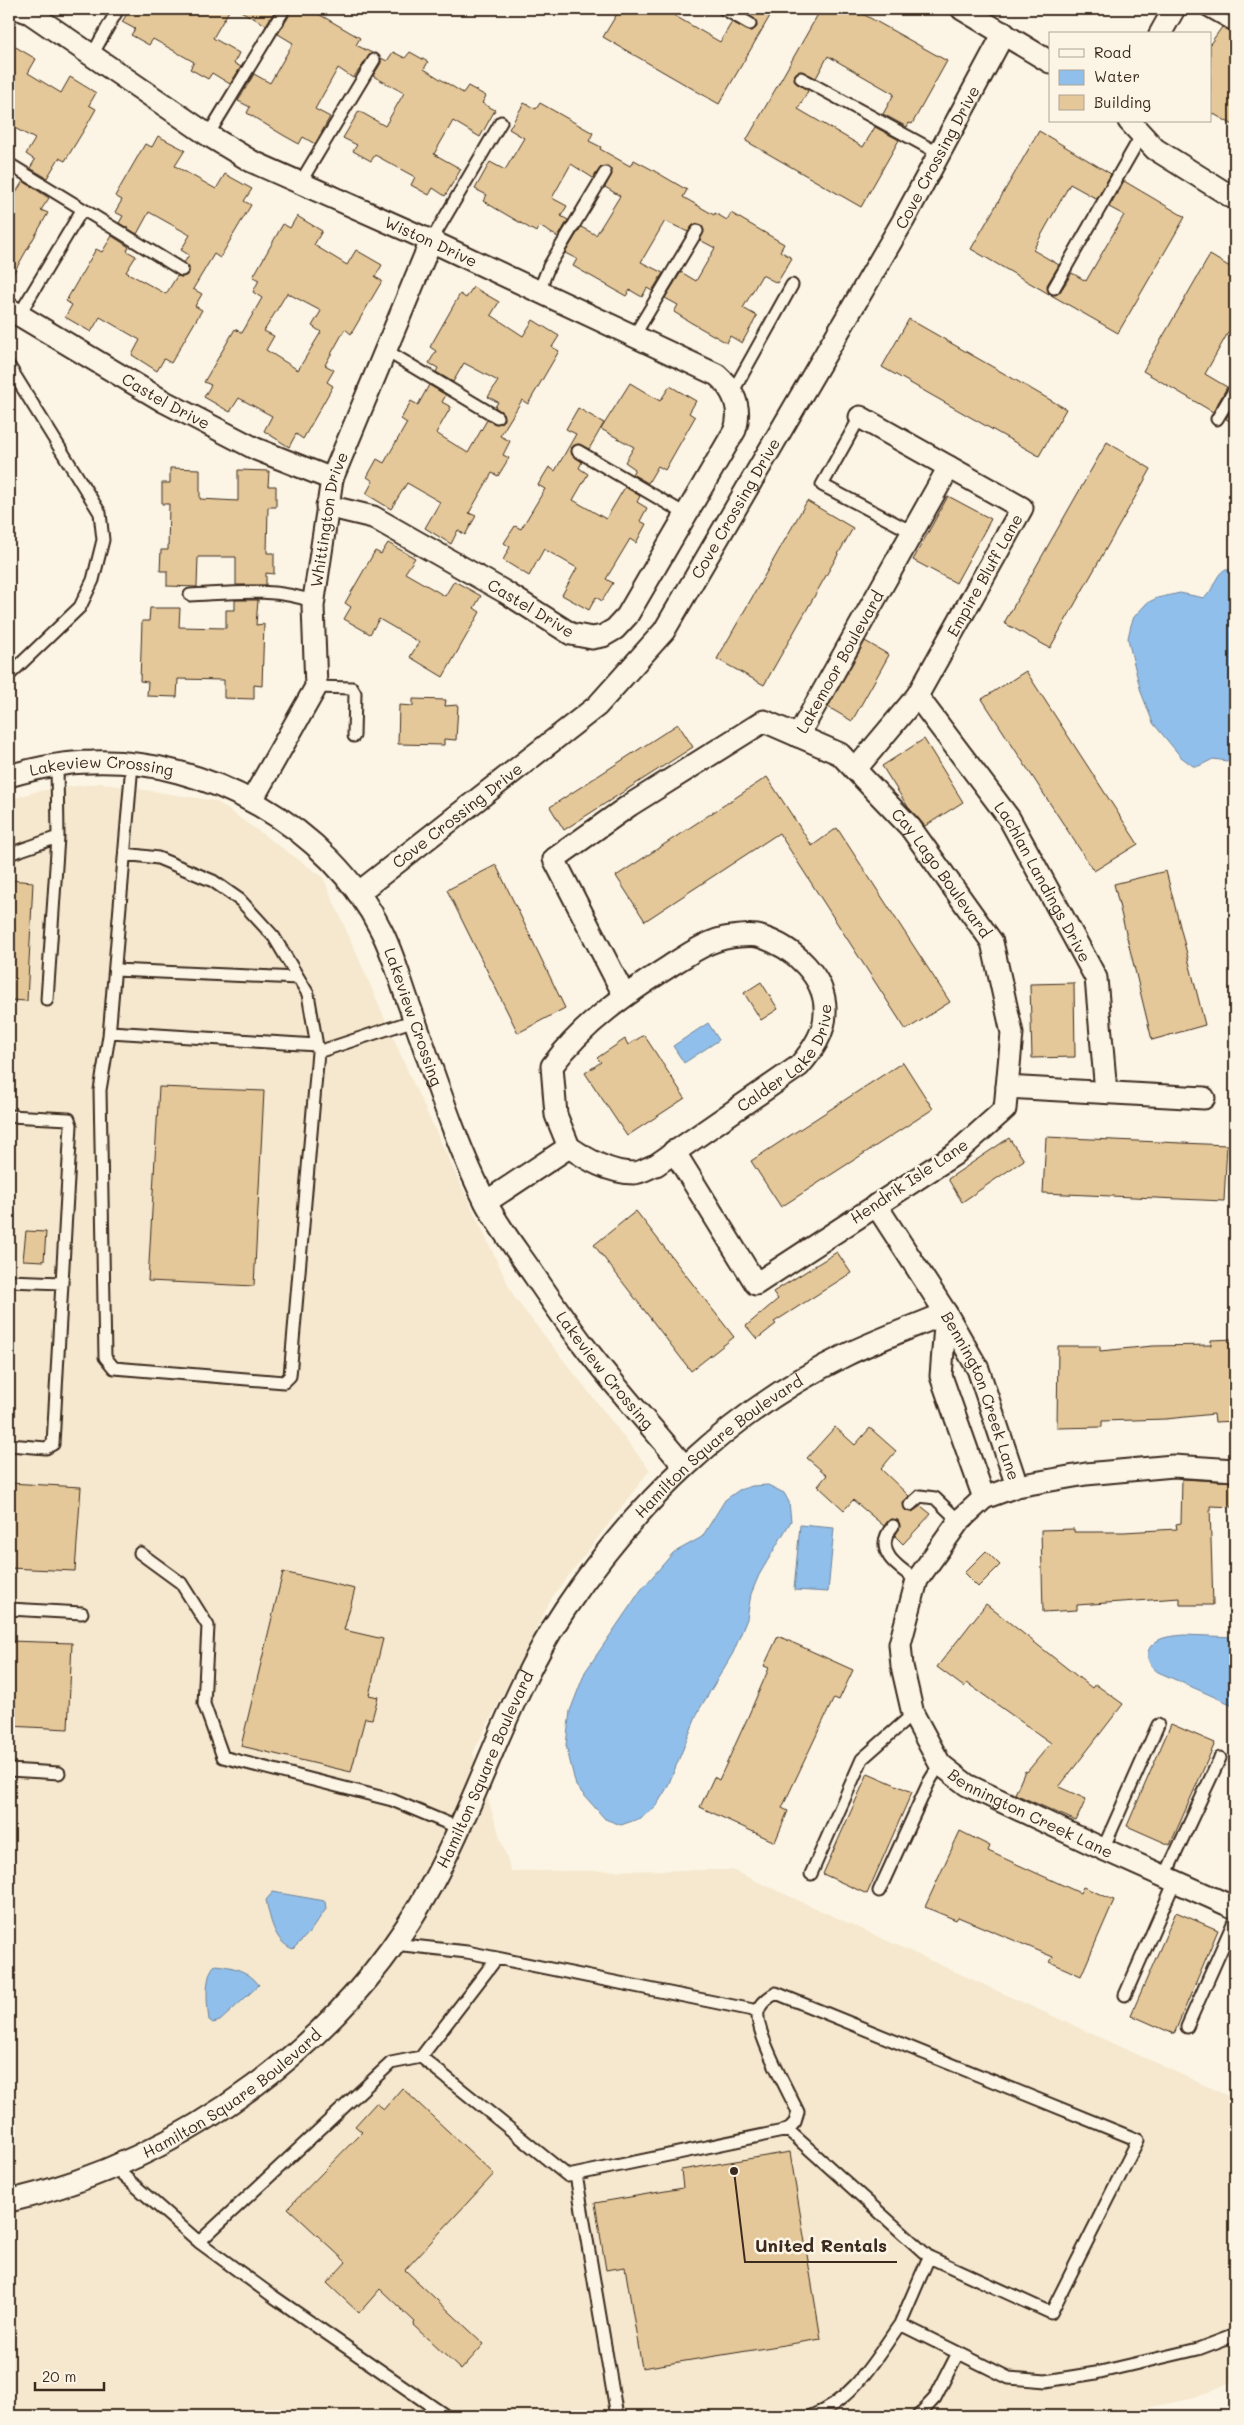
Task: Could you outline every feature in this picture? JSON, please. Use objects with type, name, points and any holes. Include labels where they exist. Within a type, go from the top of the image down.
[{"type":"street","name":"Wiston Drive","points":[[19,9],[30,13],[208,135],[251,161],[431,241],[717,375],[732,393],[737,403],[739,417],[735,430],[687,515]]},
{"type":"street","points":[[962,9],[1049,61]]},
{"type":"street","points":[[1161,32],[1174,9]]},
{"type":"street","name":"Cove Crossing Drive","points":[[358,893],[597,706],[664,630],[940,154],[1004,33]]},
{"type":"street","points":[[1135,129],[1155,149],[1235,199]]},
{"type":"street","name":"Whittington Drive","points":[[316,687],[314,602],[332,480],[431,241]]},
{"type":"street","name":"Castel Drive","points":[[14,312],[165,402],[239,441],[332,480]]},
{"type":"street","name":"Empire Bluff Lane","points":[[855,770],[918,696],[1022,508],[860,417]]},
{"type":"street","name":"Lakemoor Boulevard","points":[[624,995],[554,859],[630,805],[764,721],[798,736],[948,467]]},
{"type":"street","name":"Castel Drive","points":[[327,506],[373,517],[505,592],[571,634],[592,638],[603,636],[615,629],[627,616],[687,515]]},
{"type":"street","points":[[252,800],[316,687]]},
{"type":"street","name":"Lachlan Landings Drive","points":[[918,696],[1010,818],[1096,978],[1106,1092]]},
{"type":"street","name":"Cay Lago Boulevard","points":[[798,736],[840,754],[910,827],[992,942],[1012,1033],[1007,1087]]},
{"type":"street","name":"Lakeview Crossing","points":[[9,776],[57,765],[94,761],[132,764],[187,775],[252,800],[276,814],[315,844],[345,875],[382,931],[454,1128],[486,1202],[498,1224],[583,1344],[684,1466]]},
{"type":"street","name":"Calder Lake Drive","points":[[760,936],[787,949],[805,962],[821,989],[826,1013],[815,1047],[799,1066],[656,1165],[635,1173],[610,1169],[588,1160],[569,1147],[556,1115],[552,1066],[567,1046],[624,995],[693,951],[729,937],[760,936]]},
{"type":"street","points":[[1007,1087],[1204,1098]]},
{"type":"street","name":"Hendrik Isle Lane","points":[[674,1151],[756,1284],[955,1154],[1005,1109],[1007,1087]]},
{"type":"street","points":[[486,1202],[569,1147]]},
{"type":"street","points":[[876,1205],[946,1313]]},
{"type":"street","name":"Hamilton Square Boulevard","points":[[9,2201],[63,2186],[160,2145],[258,2083],[341,2008],[394,1944],[432,1884],[459,1828],[516,1696],[563,1612],[602,1558],[640,1512],[684,1466],[762,1404],[845,1356],[946,1313]]},
{"type":"street","name":"Bennington Creek Lane","points":[[946,1313],[978,1369],[1017,1486],[984,1498],[959,1521],[917,1580],[900,1644],[902,1666],[913,1714],[940,1764],[967,1786],[1235,1908]]},
{"type":"street","name":"Bennington Creek Lane","points":[[946,1313],[940,1376],[984,1498]]},
{"type":"street","points":[[1017,1486],[1086,1474],[1173,1466],[1235,1470]]},
{"type":"lane","points":[[92,55],[118,9]]},
{"type":"lane","points":[[724,9],[750,24]]},
{"type":"lane","points":[[1206,9],[1235,26]]},
{"type":"lane","points":[[208,135],[282,13]]},
{"type":"lane","points":[[300,182],[374,60]]},
{"type":"lane","points":[[801,78],[940,154]]},
{"type":"lane","points":[[431,241],[501,122]]},
{"type":"lane","points":[[1054,288],[1135,129]]},
{"type":"lane","points":[[9,164],[182,270]]},
{"type":"lane","points":[[539,291],[549,266],[605,172]]},
{"type":"lane","points":[[14,312],[82,210]]},
{"type":"lane","points":[[634,336],[697,231]]},
{"type":"lane","points":[[732,393],[792,284]]},
{"type":"lane","points":[[385,350],[497,417]]},
{"type":"lane","points":[[9,366],[100,513],[103,540],[93,580],[80,607],[9,675]]},
{"type":"lane","points":[[1217,419],[1235,389]]},
{"type":"lane","points":[[860,417],[822,484],[912,532]]},
{"type":"lane","points":[[578,451],[687,515]]},
{"type":"lane","points":[[190,595],[267,592],[295,595],[314,602]]},
{"type":"lane","points":[[316,687],[352,688],[355,693],[354,736]]},
{"type":"lane","points":[[124,854],[158,858],[213,881],[240,900],[274,937],[308,994],[318,1049],[290,1376],[284,1382],[114,1368],[105,1357],[100,1090],[110,1032],[124,854],[132,764]]},
{"type":"lane","points":[[47,1000],[58,837],[57,765]]},
{"type":"lane","points":[[9,854],[58,837]]},
{"type":"lane","points":[[115,970],[298,978]]},
{"type":"lane","points":[[110,1032],[318,1049],[414,1020]]},
{"type":"lane","points":[[9,1116],[69,1120],[71,1126],[53,1444],[46,1448],[9,1445]]},
{"type":"lane","points":[[9,1282],[62,1283]]},
{"type":"lane","points":[[910,1505],[920,1496],[934,1498],[959,1521]]},
{"type":"lane","points":[[893,1526],[885,1536],[884,1550],[899,1568],[917,1580]]},
{"type":"lane","points":[[140,1553],[181,1583],[208,1626],[204,1704],[223,1757],[392,1800],[459,1828]]},
{"type":"lane","points":[[9,1608],[82,1613]]},
{"type":"lane","points":[[811,1874],[862,1759],[913,1714]]},
{"type":"lane","points":[[1103,1849],[1158,1725]]},
{"type":"lane","points":[[1125,1995],[1220,1758]]},
{"type":"lane","points":[[879,1891],[940,1764]]},
{"type":"lane","points":[[9,1770],[59,1773]]},
{"type":"lane","points":[[1187,2027],[1235,1920]]},
{"type":"lane","points":[[394,1944],[467,1952],[758,2011]]},
{"type":"lane","points":[[199,2242],[391,2063],[421,2057],[497,1958]]},
{"type":"lane","points":[[421,2057],[568,2176],[788,2130],[795,2122],[798,2112],[759,2028],[758,2011],[766,1999],[776,1993],[1138,2140],[1051,2313],[929,2257],[788,2130]]},
{"type":"lane","points":[[114,2166],[199,2242],[274,2297],[446,2416]]},
{"type":"lane","points":[[576,2174],[617,2416]]},
{"type":"lane","points":[[811,2416],[828,2410],[851,2392],[900,2324],[929,2257]]},
{"type":"lane","points":[[900,2324],[1009,2378],[1046,2382],[1096,2373],[1198,2349],[1235,2335]]},
{"type":"lane","points":[[918,2416],[935,2398],[958,2353]]},
{"type":"shaded area","points":[[100,783],[216,801],[323,877],[414,1085],[514,1297],[650,1470],[553,1596],[473,1753],[511,1871],[732,1870],[1235,2099],[1235,2380],[1195,2398],[1108,2416],[9,2416],[9,800],[38,791]]},
{"type":"water","points":[[1224,570],[1235,570],[1235,757],[1227,761],[1213,759],[1199,766],[1193,766],[1181,757],[1153,723],[1141,692],[1128,638],[1134,617],[1147,603],[1157,598],[1180,593],[1204,598]]},
{"type":"water","points":[[708,1023],[719,1040],[684,1063],[673,1046]]},
{"type":"water","points":[[768,1485],[784,1493],[789,1502],[791,1521],[759,1575],[751,1594],[747,1619],[733,1653],[699,1710],[667,1788],[656,1806],[641,1818],[621,1825],[605,1819],[576,1786],[566,1745],[570,1711],[585,1672],[641,1590],[673,1553],[702,1537],[725,1500],[739,1490],[752,1486]]},
{"type":"water","points":[[800,1525],[834,1528],[828,1592],[794,1590]]},
{"type":"water","points":[[1184,1635],[1235,1637],[1235,1706],[1158,1672],[1151,1665],[1148,1652],[1153,1644],[1163,1638]]},
{"type":"water","points":[[273,1892],[325,1901],[326,1909],[309,1933],[293,1949],[281,1941],[271,1922],[266,1900]]},
{"type":"water","points":[[215,1965],[240,1970],[259,1985],[220,2021],[213,2023],[209,2020],[207,1991],[209,1976]]},
{"type":"building","points":[[130,9],[230,9],[213,38],[239,53],[234,63],[241,67],[230,84],[212,73],[208,79],[190,69],[194,62],[153,39],[149,45],[131,35],[135,29],[122,22]]},
{"type":"building","points":[[237,9],[276,9],[266,25]]},
{"type":"building","points":[[288,9],[310,9],[360,38],[356,45],[372,53],[353,78],[338,68],[315,109],[330,117],[315,144],[303,137],[299,144],[247,113],[250,107],[238,101],[254,74],[270,83],[293,43],[278,34],[289,16]]},
{"type":"building","points":[[620,9],[663,9],[720,42],[732,22],[750,31],[757,27],[756,20],[739,9],[774,9],[719,104],[603,37]]},
{"type":"building","points":[[821,9],[854,9],[947,61],[912,124],[909,123],[907,127],[883,114],[894,94],[828,56],[816,78],[801,71],[795,74],[795,82],[808,91],[798,109],[863,147],[875,127],[899,140],[861,207],[746,141]]},
{"type":"building","points":[[1222,27],[1235,33],[1235,126],[1212,113],[1212,41]]},
{"type":"building","points":[[9,43],[36,59],[28,73],[61,93],[70,77],[96,93],[89,105],[96,109],[87,125],[65,161],[59,158],[47,178],[30,168],[35,160],[26,154],[35,139],[9,125]]},
{"type":"building","points":[[393,52],[405,58],[410,52],[428,62],[424,69],[463,93],[468,86],[486,96],[482,103],[495,110],[480,137],[453,121],[434,154],[461,169],[445,196],[433,188],[429,195],[411,185],[415,177],[375,155],[371,161],[353,151],[357,145],[343,138],[359,111],[385,126],[404,93],[373,76],[381,63],[381,58],[387,61]]},
{"type":"building","points":[[524,103],[536,109],[540,103],[593,133],[589,141],[601,147],[600,149],[630,166],[634,160],[651,169],[687,190],[683,197],[714,215],[715,213],[727,220],[731,213],[784,244],[780,251],[792,258],[777,283],[762,275],[743,308],[757,316],[742,343],[730,336],[727,343],[690,322],[674,312],[678,305],[665,298],[681,272],[696,281],[715,248],[700,240],[704,231],[700,224],[693,225],[688,232],[665,221],[641,262],[663,273],[652,291],[647,288],[642,297],[630,290],[626,296],[573,266],[577,259],[565,253],[581,227],[596,235],[620,196],[605,187],[612,174],[608,166],[601,167],[593,178],[571,164],[552,198],[567,206],[561,216],[568,220],[558,237],[539,226],[536,232],[483,201],[487,195],[475,189],[490,162],[505,170],[524,138],[509,129]]},
{"type":"building","points":[[1039,131],[1111,174],[1097,199],[1070,184],[1033,250],[1059,265],[1047,285],[1049,294],[971,249]]},
{"type":"building","points":[[158,136],[185,150],[175,166],[216,189],[225,174],[252,189],[244,201],[251,205],[220,258],[214,254],[193,289],[202,294],[195,306],[202,310],[171,363],[164,359],[157,371],[132,355],[140,340],[100,317],[91,332],[65,317],[72,305],[66,301],[96,249],[102,252],[112,236],[129,247],[127,251],[136,256],[126,272],[166,294],[177,276],[182,277],[189,273],[189,267],[184,263],[189,255],[181,250],[190,235],[149,212],[137,234],[119,223],[123,216],[115,212],[122,200],[115,196],[145,144],[152,147]]},
{"type":"building","points":[[23,181],[49,198],[41,210],[48,213],[9,281],[9,204]]},
{"type":"building","points":[[1124,181],[1185,217],[1118,333],[1051,295],[1060,292],[1072,273],[1086,281],[1124,215],[1109,207]]},
{"type":"building","points":[[297,216],[322,231],[314,245],[347,265],[356,250],[382,265],[375,277],[382,281],[351,334],[345,329],[325,365],[334,370],[327,382],[333,386],[303,439],[296,434],[289,447],[264,431],[272,416],[239,398],[230,412],[204,397],[211,385],[204,382],[235,329],[242,333],[262,298],[253,292],[259,280],[253,277],[283,224],[290,228]],"holes":[[[287,293],[321,311],[312,326],[321,332],[298,370],[266,350],[274,336],[264,331]]]},
{"type":"building","points":[[1210,255],[1235,270],[1235,320],[1205,374],[1227,387],[1213,412],[1143,371]]},
{"type":"building","points":[[473,287],[499,302],[491,315],[523,336],[533,320],[559,336],[552,347],[559,351],[528,404],[522,400],[500,436],[510,441],[503,455],[509,458],[498,476],[492,473],[469,513],[476,516],[465,535],[458,530],[451,544],[425,528],[440,502],[407,483],[391,509],[366,494],[373,481],[367,477],[377,459],[384,463],[407,423],[401,419],[411,401],[418,405],[429,385],[446,395],[442,402],[451,407],[436,433],[468,453],[487,420],[496,424],[504,420],[503,413],[495,407],[498,402],[488,397],[498,381],[464,363],[453,382],[436,372],[438,368],[429,363],[436,351],[430,347],[460,294],[466,298]]},
{"type":"building","points":[[909,319],[1066,409],[1039,456],[882,367]]},
{"type":"building","points":[[630,383],[660,401],[670,386],[696,401],[689,413],[695,417],[665,470],[658,466],[648,483],[632,474],[635,469],[625,462],[634,447],[601,429]]},
{"type":"building","points":[[1235,403],[1235,424],[1226,419]]},
{"type":"building","points":[[578,408],[604,423],[589,449],[579,444],[571,448],[572,455],[582,462],[579,468],[588,474],[573,500],[606,519],[625,487],[640,496],[637,502],[647,508],[640,521],[646,524],[636,543],[630,539],[606,579],[613,583],[602,601],[596,597],[589,610],[562,595],[577,568],[544,549],[529,576],[503,560],[510,547],[504,543],[515,526],[521,529],[545,489],[538,485],[549,467],[555,471],[576,434],[566,429]]},
{"type":"building","points":[[1107,442],[1151,469],[1050,648],[1004,623]]},
{"type":"building","points":[[170,468],[200,469],[200,499],[238,501],[238,470],[269,471],[268,486],[276,486],[276,507],[268,507],[267,553],[274,553],[274,574],[266,573],[266,585],[236,585],[236,557],[198,557],[197,587],[167,586],[167,571],[160,571],[161,550],[168,550],[169,504],[162,504],[162,483],[170,483]]},
{"type":"building","points":[[948,496],[991,519],[956,583],[913,560]]},
{"type":"building","points":[[807,501],[853,528],[764,685],[717,659]]},
{"type":"building","points":[[388,543],[415,558],[405,573],[445,596],[454,581],[481,596],[474,608],[480,612],[443,677],[410,657],[419,642],[379,619],[370,634],[344,619],[351,607],[345,603],[375,551],[381,554]]},
{"type":"building","points":[[235,600],[258,600],[256,625],[264,624],[262,686],[254,685],[254,699],[224,698],[224,680],[178,679],[177,697],[147,696],[148,682],[140,681],[142,621],[149,621],[150,608],[180,608],[179,627],[226,628],[226,610],[235,610]]},
{"type":"building","points":[[865,641],[889,655],[852,721],[828,707]]},
{"type":"building","points":[[1026,671],[1138,844],[1094,871],[982,699]]},
{"type":"building","points":[[413,699],[446,700],[445,706],[458,705],[456,740],[444,739],[444,745],[398,744],[399,705],[413,706]]},
{"type":"building","points":[[678,724],[693,747],[564,830],[550,807]]},
{"type":"building","points":[[924,739],[963,802],[925,826],[908,807],[882,766]]},
{"type":"building","points":[[767,777],[812,846],[837,828],[950,1002],[906,1030],[779,833],[645,921],[616,876]]},
{"type":"building","points":[[496,865],[565,1008],[518,1033],[447,890]]},
{"type":"building","points":[[1166,871],[1205,1025],[1152,1040],[1114,884]]},
{"type":"building","points":[[9,880],[33,882],[27,1001],[9,1000]]},
{"type":"building","points":[[761,982],[778,1009],[761,1020],[744,993]]},
{"type":"building","points":[[1074,983],[1075,1057],[1032,1058],[1030,984]]},
{"type":"building","points":[[644,1035],[685,1098],[627,1136],[585,1073],[601,1062],[597,1058],[625,1039],[628,1045]]},
{"type":"building","points":[[903,1062],[933,1109],[781,1207],[751,1161]]},
{"type":"building","points":[[159,1087],[264,1091],[254,1286],[148,1281]]},
{"type":"building","points":[[1046,1137],[1227,1145],[1224,1201],[1043,1193]]},
{"type":"building","points":[[1009,1138],[1024,1160],[962,1202],[948,1179]]},
{"type":"building","points":[[636,1211],[734,1337],[691,1371],[594,1245]]},
{"type":"building","points":[[26,1231],[46,1232],[44,1261],[23,1260]]},
{"type":"building","points":[[837,1252],[851,1273],[774,1322],[776,1324],[757,1339],[746,1326],[778,1299],[773,1292]]},
{"type":"building","points":[[1235,1339],[1235,1421],[1215,1422],[1214,1414],[1166,1419],[1102,1421],[1102,1427],[1057,1428],[1058,1346],[1100,1346],[1100,1351],[1153,1346],[1211,1345],[1211,1340]]},
{"type":"building","points":[[835,1427],[855,1445],[870,1428],[896,1451],[881,1469],[909,1496],[903,1503],[905,1510],[912,1512],[921,1506],[931,1514],[903,1544],[895,1536],[900,1527],[898,1520],[890,1519],[884,1526],[853,1500],[844,1510],[818,1486],[827,1475],[807,1458]]},
{"type":"building","points":[[1182,1479],[1235,1482],[1235,1507],[1210,1506],[1213,1605],[1180,1605],[1180,1598],[1077,1605],[1077,1610],[1043,1612],[1041,1530],[1074,1529],[1074,1532],[1124,1532],[1177,1529],[1176,1524],[1181,1523]]},
{"type":"building","points":[[9,1483],[81,1487],[75,1571],[9,1568]]},
{"type":"building","points":[[986,1551],[1000,1565],[978,1587],[964,1573]]},
{"type":"building","points":[[283,1572],[355,1589],[344,1630],[383,1639],[369,1695],[378,1697],[372,1719],[365,1718],[351,1772],[241,1746]]},
{"type":"building","points":[[986,1604],[1092,1688],[1095,1684],[1123,1704],[1059,1787],[1086,1799],[1076,1821],[1015,1794],[1025,1771],[1027,1772],[1051,1743],[967,1683],[964,1687],[937,1667]]},
{"type":"building","points":[[778,1636],[853,1670],[839,1700],[834,1698],[782,1808],[788,1811],[775,1842],[700,1807],[714,1777],[719,1780],[747,1719],[769,1668],[764,1666]]},
{"type":"building","points":[[9,1641],[72,1643],[68,1729],[9,1726]]},
{"type":"building","points":[[1171,1724],[1215,1743],[1170,1845],[1127,1826]]},
{"type":"building","points":[[868,1773],[912,1792],[867,1894],[823,1874]]},
{"type":"building","points":[[960,1831],[990,1846],[988,1851],[1080,1893],[1083,1887],[1114,1900],[1081,1976],[1050,1962],[1053,1957],[958,1917],[956,1920],[925,1907]]},
{"type":"building","points":[[1176,1912],[1218,1930],[1174,2034],[1131,2015]]},
{"type":"building","points":[[402,2088],[494,2174],[405,2270],[484,2344],[461,2370],[413,2325],[415,2322],[380,2289],[359,2313],[327,2283],[346,2262],[288,2208],[362,2132],[355,2126],[376,2103],[384,2109]]},
{"type":"building","points":[[790,2152],[821,2339],[642,2368],[625,2267],[606,2270],[595,2203],[683,2188],[681,2170]]},
{"type":"place","name":"United Rentals","points":[[734,2171]]}]
